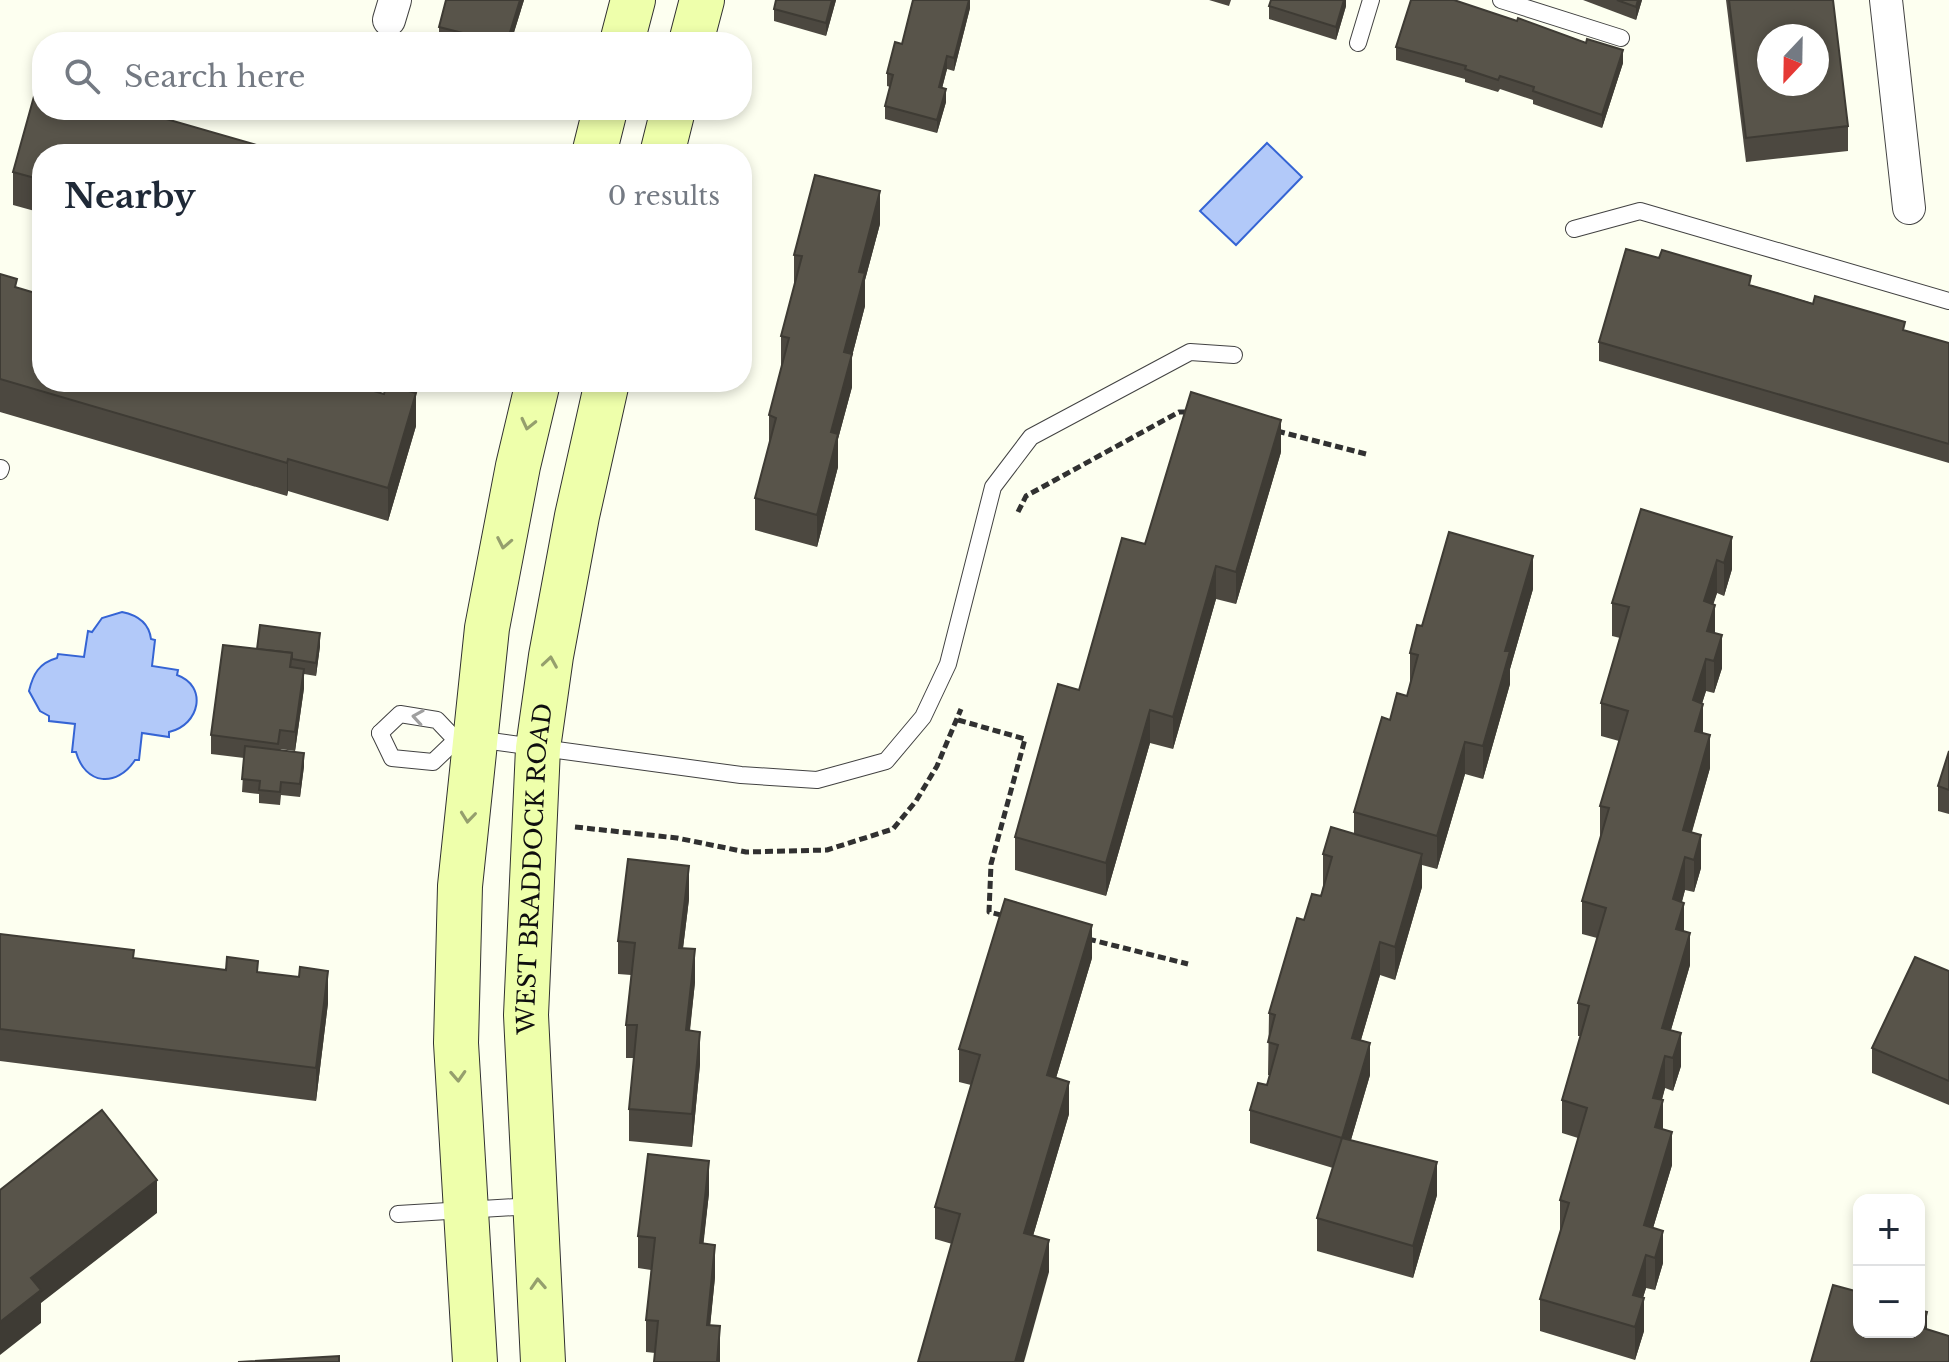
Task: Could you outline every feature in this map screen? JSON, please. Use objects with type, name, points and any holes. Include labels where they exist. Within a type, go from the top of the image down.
[{"type":"main road","points":[[625,32],[633,0]]},
{"type":"main road","points":[[694,32],[702,0]]},
{"type":"main road","points":[[596,144],[602,120]]},
{"type":"main road","points":[[664,144],[670,120]]},
{"type":"main road","points":[[475,1362],[456,1043],[466,739],[518,466],[536,392]]},
{"type":"main road","name":"WEST BRADDOCK ROAD","points":[[543,1362],[526,1015],[538,748],[574,531],[605,392]]},
{"type":"street","points":[[1886,0],[1909,208]]},
{"type":"lane","points":[[1358,43],[1371,0]]},
{"type":"lane","points":[[1501,0],[1621,38]]},
{"type":"lane","points":[[1574,229],[1640,211],[1949,301]]},
{"type":"lane","points":[[466,739],[433,762],[392,758],[372,732],[400,714],[437,720],[466,739],[741,775],[817,780],[886,761],[923,717],[948,664],[993,487],[1031,437],[1190,352],[1234,355]]},
{"type":"lane","points":[[398,1214],[534,1206]]},
{"type":"path","points":[[958,720],[1025,739],[991,864],[989,912],[1016,919]]},
{"type":"path","points":[[1084,938],[1188,964]]},
{"type":"water","points":[[1267,143],[1302,177],[1236,245],[1200,211]]},
{"type":"water","points":[[122,612],[133,615],[145,624],[151,639],[155,640],[152,666],[178,670],[177,675],[187,680],[193,688],[196,705],[188,722],[169,732],[169,737],[142,733],[139,760],[119,775],[102,779],[86,771],[76,752],[72,752],[75,724],[49,721],[49,716],[40,711],[29,691],[41,666],[57,658],[58,654],[84,657],[88,631],[92,632],[102,618]]},
{"type":"building","points":[[446,0],[520,0],[510,32],[459,32],[439,27]]},
{"type":"building","points":[[776,0],[832,0],[826,23],[774,9]]},
{"type":"building","points":[[913,0],[969,0],[954,58],[947,56],[939,87],[946,89],[937,120],[885,106],[893,75],[887,73],[895,42],[902,44]]},
{"type":"building","points":[[1271,0],[1344,0],[1336,27],[1269,6]]},
{"type":"building","points":[[1411,0],[1454,0],[1517,21],[1518,18],[1586,43],[1587,39],[1623,50],[1602,115],[1533,91],[1534,87],[1500,76],[1498,80],[1465,69],[1466,66],[1396,47]]},
{"type":"building","points":[[1617,0],[1638,0],[1636,7]]},
{"type":"building","points":[[1729,0],[1833,0],[1848,126],[1746,138]]},
{"type":"building","points":[[32,104],[32,120],[170,120],[253,144],[32,144],[32,177],[13,172]]},
{"type":"building","points":[[815,175],[880,191],[859,272],[865,273],[844,352],[852,354],[831,432],[838,434],[817,515],[755,498],[776,418],[769,415],[789,338],[781,336],[802,256],[794,255]]},
{"type":"building","points":[[1626,249],[1659,258],[1662,250],[1751,276],[1749,285],[1813,304],[1815,296],[1905,322],[1903,330],[1949,343],[1949,444],[1599,342]]},
{"type":"building","points":[[0,274],[17,279],[15,287],[32,292],[32,388],[0,379]]},
{"type":"building","points":[[44,392],[416,393],[388,488],[288,459],[287,463]]},
{"type":"building","points":[[1191,392],[1281,420],[1236,572],[1216,566],[1173,717],[1150,710],[1106,863],[1015,837],[1058,684],[1079,690],[1122,538],[1145,544]]},
{"type":"building","points":[[1641,509],[1732,537],[1724,563],[1717,560],[1704,601],[1715,605],[1707,631],[1722,635],[1714,661],[1706,659],[1693,700],[1703,704],[1695,731],[1710,735],[1683,830],[1701,835],[1694,860],[1685,857],[1673,899],[1684,903],[1676,929],[1690,933],[1662,1028],[1681,1033],[1673,1058],[1665,1056],[1653,1098],[1663,1100],[1655,1127],[1672,1132],[1644,1225],[1663,1231],[1655,1258],[1646,1255],[1633,1295],[1644,1298],[1635,1327],[1540,1299],[1569,1203],[1560,1200],[1587,1108],[1562,1100],[1589,1006],[1578,1003],[1606,908],[1582,901],[1609,808],[1600,806],[1628,711],[1601,703],[1629,607],[1612,603]]},
{"type":"building","points":[[1449,532],[1533,556],[1505,651],[1510,651],[1483,746],[1465,742],[1437,836],[1354,812],[1382,717],[1390,720],[1397,693],[1407,696],[1418,655],[1410,653],[1417,625],[1422,626]]},
{"type":"building","points":[[260,625],[320,633],[316,663],[292,659],[292,653],[257,649]]},
{"type":"building","points":[[223,645],[292,653],[290,667],[304,669],[295,732],[280,730],[278,744],[211,735]]},
{"type":"building","points":[[245,746],[304,753],[300,784],[281,782],[280,792],[259,790],[260,781],[242,779]]},
{"type":"building","points":[[1949,751],[1949,790],[1938,786]]},
{"type":"building","points":[[1331,827],[1422,854],[1395,947],[1380,942],[1352,1038],[1370,1043],[1342,1138],[1250,1110],[1258,1083],[1267,1085],[1278,1045],[1268,1042],[1275,1015],[1269,1013],[1297,918],[1304,920],[1312,894],[1321,896],[1332,857],[1323,854]]},
{"type":"building","points":[[628,859],[689,866],[679,948],[695,949],[686,1030],[700,1032],[692,1114],[629,1109],[637,1025],[626,1025],[635,943],[618,941]]},
{"type":"building","points":[[1005,899],[1092,925],[1047,1075],[1069,1082],[1024,1233],[1049,1240],[1015,1362],[918,1362],[960,1214],[935,1207],[980,1055],[959,1049]]},
{"type":"building","points":[[0,934],[134,950],[133,958],[226,970],[227,957],[258,961],[257,972],[299,977],[300,967],[328,971],[316,1068],[0,1029]]},
{"type":"building","points":[[1915,957],[1949,971],[1949,1081],[1872,1048]]},
{"type":"building","points":[[102,1110],[157,1180],[31,1278],[41,1290],[0,1322],[0,1190]]},
{"type":"building","points":[[1342,1138],[1437,1162],[1413,1246],[1317,1218]]},
{"type":"building","points":[[648,1154],[709,1161],[700,1243],[715,1245],[707,1325],[720,1326],[717,1362],[654,1362],[658,1321],[646,1320],[655,1238],[638,1236]]},
{"type":"building","points":[[1833,1285],[1853,1290],[1853,1338],[1925,1338],[1925,1329],[1949,1336],[1949,1362],[1811,1362]]},
{"type":"building","points":[[339,1356],[339,1362],[238,1362]]}]
